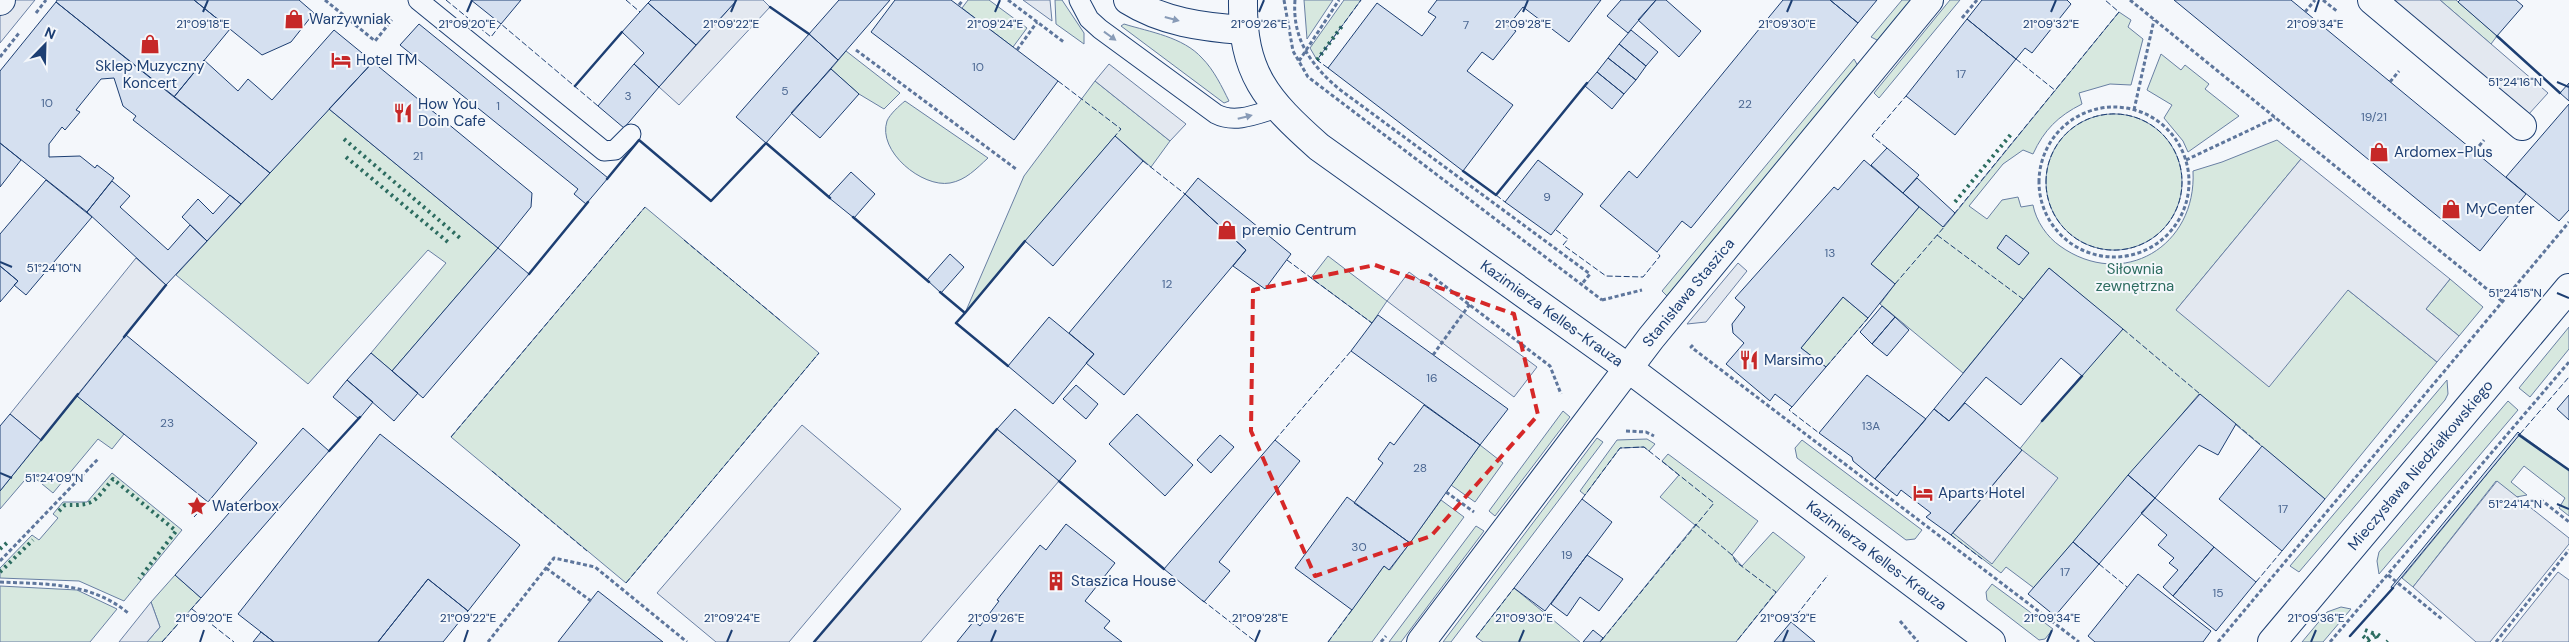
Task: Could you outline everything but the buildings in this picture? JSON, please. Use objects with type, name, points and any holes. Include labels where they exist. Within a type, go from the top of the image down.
[{"type":"street","points":[[1128,0],[1165,18],[1198,26],[1243,30]]},
{"type":"street","name":"Kazimierza Kelles-Krauza","points":[[1243,0],[1243,30],[1254,72],[1277,108],[1319,147],[1628,368],[1991,642]]},
{"type":"street","name":"Stanisława Staszica","points":[[1421,642],[1628,368],[1929,0]]},
{"type":"street","points":[[2372,0],[2522,126]]},
{"type":"street","name":"Mieczysława Niedziałkowskiego","points":[[2272,642],[2569,288]]},
{"type":"lane","points":[[418,0],[604,151],[615,150],[631,134]]},
{"type":"lane","points":[[1079,0],[1089,19],[1100,29],[1223,118],[1238,119],[1277,108]]},
{"type":"path","points":[[325,0],[375,41],[398,14]]},
{"type":"path","points":[[959,5],[963,0]]},
{"type":"path","points":[[1008,0],[1072,48]]},
{"type":"path","points":[[1284,0],[1287,28],[1293,50],[1308,77],[1602,300]]},
{"type":"path","points":[[1294,0],[1298,33],[1305,51],[1316,69],[1339,89],[1590,274],[1581,284]]},
{"type":"path","points":[[1298,62],[1339,0]]},
{"type":"path","points":[[1958,23],[1977,0]]},
{"type":"path","points":[[2130,0],[2503,302]]},
{"type":"path","points":[[2305,12],[2315,0]]},
{"type":"path","points":[[2134,110],[2154,20]]},
{"type":"path","points":[[1017,50],[1037,22]]},
{"type":"path","points":[[856,50],[1016,169]]},
{"type":"path","points":[[2390,82],[2403,66]]},
{"type":"path","points":[[2114,106],[2134,110],[2157,120],[2170,131],[2186,160],[2189,185],[2184,210],[2171,231],[2152,247],[2128,256],[2104,256],[2080,249],[2059,234],[2045,214],[2038,189],[2040,164],[2050,141],[2067,122],[2089,111],[2114,106]]},
{"type":"path","points":[[2186,160],[2275,118]]},
{"type":"path","points":[[2474,151],[2488,136]]},
{"type":"path","points":[[2218,642],[2569,222]]},
{"type":"path","points":[[1422,268],[1550,366],[1562,393],[1557,401]]},
{"type":"path","points":[[1433,355],[1470,304]]},
{"type":"path","points":[[1698,339],[1691,347],[2079,642]]},
{"type":"path","points":[[2330,642],[2569,362]]},
{"type":"path","points":[[1624,431],[1646,432],[1660,438]]},
{"type":"path","points":[[0,561],[98,459]]},
{"type":"path","points":[[1446,492],[1474,513]]},
{"type":"path","points":[[2540,499],[2569,522]]},
{"type":"path","points":[[1469,521],[1480,505]]},
{"type":"path","points":[[2496,642],[2569,550]]},
{"type":"path","points":[[488,642],[554,558],[595,567],[686,642]]},
{"type":"path","points":[[546,568],[591,601]]},
{"type":"path","points":[[2388,575],[2443,620]]},
{"type":"path","points":[[0,582],[78,587],[103,596],[128,613]]},
{"type":"path","points":[[1894,615],[1918,642]]},
{"type":"path","points":[[1381,642],[1391,629]]},
{"type":"highlighted area","points":[[1375,265],[1514,314],[1538,415],[1431,536],[1315,576],[1251,431],[1253,290]]},
{"type":"green space","points":[[968,0],[989,0],[1027,28],[1013,47],[962,8]]},
{"type":"green space","points":[[1055,0],[1062,0],[1084,33],[1084,44],[1056,24]]},
{"type":"green space","points":[[1304,0],[1333,0],[1307,39]]},
{"type":"green space","points":[[1344,0],[1361,0],[1317,60],[1310,48]]},
{"type":"green space","points":[[1902,0],[1913,0],[1879,41],[1871,37]]},
{"type":"green space","points":[[1950,0],[1960,0],[1879,98],[1874,93]]},
{"type":"green space","points":[[2440,0],[2456,0],[2497,36],[2491,44]]},
{"type":"green space","name":"Siłownia zewnętrzna","points":[[2119,12],[2131,20],[2128,27],[2143,39],[2131,85],[2110,84],[2079,93],[2082,104],[2053,124],[2033,154],[2023,150],[2003,164],[1969,206],[1987,219],[2002,200],[2018,197],[2021,207],[2033,205],[2043,228],[2060,246],[2084,259],[2108,264],[2131,262],[2152,254],[2169,240],[2183,221],[2191,198],[2193,171],[2222,162],[2277,140],[2301,159],[2176,310],[2348,290],[2437,362],[2325,499],[2199,394],[2034,588],[2006,567],[2001,573],[1951,535],[2042,421],[2122,329],[2049,268],[1963,373],[1880,304],[1895,284],[1871,264],[1919,207],[1944,227]]},
{"type":"green space","points":[[1124,24],[1166,36],[1194,51],[1210,68],[1229,101],[1224,103],[1121,26]]},
{"type":"green space","points":[[846,51],[900,93],[884,109],[859,94],[831,69]]},
{"type":"green space","points":[[2161,54],[2181,70],[2185,65],[2209,84],[2205,89],[2239,116],[2188,152],[2183,141],[2164,118],[2172,105],[2147,90]]},
{"type":"green space","points":[[1854,59],[1858,66],[1667,296],[1662,291]]},
{"type":"green space","points":[[1095,81],[1170,141],[1151,167],[1115,136],[965,313],[1024,176]]},
{"type":"green space","points":[[905,101],[988,158],[966,177],[956,182],[939,183],[927,180],[915,173],[895,155],[889,144],[886,132],[888,118]]},
{"type":"green space","points":[[329,109],[498,248],[392,371],[371,353],[446,263],[428,250],[308,384],[176,275]]},
{"type":"green space","points":[[2114,114],[2140,119],[2152,125],[2162,134],[2171,144],[2177,156],[2182,182],[2177,208],[2171,220],[2162,230],[2152,239],[2140,245],[2114,250],[2088,245],[2076,239],[2066,230],[2057,220],[2051,208],[2046,182],[2051,156],[2057,144],[2066,134],[2076,125],[2088,119]]},
{"type":"green space","points":[[645,207],[819,353],[626,583],[451,437]]},
{"type":"green space","points":[[1328,256],[1387,301],[1372,323],[1311,278]]},
{"type":"green space","points":[[2450,279],[2483,307],[2459,336],[2426,309]]},
{"type":"green space","points":[[1843,297],[1868,318],[1826,367],[1801,348]]},
{"type":"green space","points":[[2569,327],[2569,349],[2530,397],[2519,388]]},
{"type":"green space","points":[[2447,380],[2448,394],[2445,400],[2299,572],[2290,566]]},
{"type":"green space","points":[[77,396],[124,434],[112,449],[98,439],[53,493],[30,474],[0,509],[0,491]]},
{"type":"green space","points":[[2508,401],[2518,410],[2379,574],[2377,561],[2379,552]]},
{"type":"green space","points":[[1563,411],[1570,417],[1495,516],[1489,511]]},
{"type":"green space","points":[[2520,434],[2569,470],[2569,516],[2559,508],[2565,498],[2524,466],[2511,482],[2527,495],[2516,497],[2496,481],[2413,587],[2402,578]]},
{"type":"green space","points":[[1597,438],[1603,442],[1451,642],[1443,642]]},
{"type":"green space","points":[[1647,439],[1655,444],[1649,451],[1644,447],[1620,448],[1585,495],[1580,491],[1617,440]]},
{"type":"green space","points":[[1802,440],[1922,530],[1915,539],[1906,540],[1797,458],[1795,448]]},
{"type":"green space","points":[[1480,445],[1503,463],[1475,502],[1451,485]]},
{"type":"green space","points":[[1668,454],[1758,521],[1732,555],[1742,566],[1773,532],[1805,557],[1736,642],[1600,642],[1695,525],[1660,497],[1679,475],[1662,461]]},
{"type":"green space","points":[[112,473],[182,530],[124,601],[79,581],[0,578],[0,568],[32,535],[39,540],[58,518],[53,514],[63,502],[87,502]]},
{"type":"green space","points":[[1441,500],[1464,517],[1372,642],[1328,642],[1384,566],[1390,570]]},
{"type":"green space","points":[[1476,526],[1484,531],[1401,642],[1389,642]]},
{"type":"green space","points":[[175,575],[201,598],[162,642],[147,642],[160,627],[151,602]]},
{"type":"green space","points":[[1992,584],[2053,629],[2045,639],[2039,640],[1987,600],[1986,592]]},
{"type":"green space","points":[[0,586],[77,590],[117,609],[90,642],[0,642]]},
{"type":"green space","points":[[1514,588],[1580,642],[1483,642],[1476,637]]},
{"type":"green space","points":[[2341,607],[2351,609],[2323,642],[2302,642],[2327,612]]},
{"type":"shaded area","points":[[11,0],[35,0],[0,43],[0,14]]},
{"type":"shaded area","points":[[737,0],[763,0],[770,7],[679,105],[659,87]]},
{"type":"shaded area","points":[[1023,0],[1050,0],[1052,21]]},
{"type":"shaded area","points":[[2394,0],[2440,0],[2548,93],[2528,115]]},
{"type":"shaded area","points":[[1109,64],[1186,124],[1170,141],[1095,81]]},
{"type":"shaded area","points":[[2301,159],[2450,279],[2426,309],[2459,336],[2437,362],[2348,290],[2269,387],[2176,310]]},
{"type":"shaded area","points":[[136,258],[166,285],[41,440],[10,414]]},
{"type":"shaded area","points":[[1738,263],[1747,271],[1706,322],[1687,324]]},
{"type":"shaded area","points":[[1409,272],[1537,367],[1514,397],[1387,301]]},
{"type":"shaded area","points":[[802,425],[901,509],[789,642],[716,642],[657,593]]},
{"type":"shaded area","points":[[997,429],[1059,481],[921,642],[814,642]]},
{"type":"shaded area","points":[[2022,450],[2058,478],[1992,564],[1953,533]]},
{"type":"shaded area","points":[[2497,481],[2569,538],[2569,544],[2490,642],[2476,642],[2413,587]]},
{"type":"shaded area","points":[[2558,572],[2569,580],[2569,642],[2502,642]]},
{"type":"shaded area","points":[[151,602],[160,627],[147,642],[119,642]]},
{"type":"hedge","points":[[1317,60],[1342,26]]},
{"type":"hedge","points":[[1955,202],[2012,133]]},
{"type":"hedge","points":[[344,139],[460,238]]},
{"type":"hedge","points":[[346,157],[449,243]]},
{"type":"hedge","points":[[59,511],[65,505],[94,501],[113,479],[176,531],[139,579]]},
{"type":"hedge","points":[[0,572],[33,540]]},
{"type":"hedge","points":[[0,549],[9,541]]},
{"type":"hedge","points":[[2365,630],[2375,634],[2378,642]]},
{"type":"hedge","points":[[2367,639],[2376,633],[2381,637]]},
{"type":"hedge","points":[[2363,636],[2370,642]]},
{"type":"fence","points":[[446,0],[491,37],[501,24],[598,106]]},
{"type":"fence","points":[[626,0],[640,12]]},
{"type":"fence","points":[[1328,68],[1317,60],[1361,0]]},
{"type":"fence","points":[[1954,214],[2119,12],[2105,0]]},
{"type":"fence","points":[[2016,59],[2056,91]]},
{"type":"fence","points":[[1058,81],[1121,129],[1115,136]]},
{"type":"fence","points":[[1887,148],[1872,136],[1906,96]]},
{"type":"fence","points":[[2114,114],[2140,119],[2152,125],[2162,134],[2171,144],[2177,156],[2182,182],[2177,208],[2171,220],[2162,230],[2152,239],[2140,245],[2114,250],[2088,245],[2076,239],[2066,230],[2057,220],[2051,208],[2046,182],[2051,156],[2057,144],[2066,134],[2076,125],[2088,119],[2114,114]]},
{"type":"fence","points":[[1143,161],[1185,194]]},
{"type":"fence","points":[[1496,195],[1505,202]]},
{"type":"fence","points":[[451,437],[645,207]]},
{"type":"fence","points":[[1895,284],[1945,226]]},
{"type":"fence","points":[[1556,230],[1568,239],[1563,245],[1606,276],[1643,277],[1660,256],[1657,252]]},
{"type":"fence","points":[[1937,235],[2023,299]]},
{"type":"fence","points":[[684,240],[781,321]]},
{"type":"fence","points":[[1287,260],[1372,323]]},
{"type":"fence","points":[[1826,367],[1868,318]]},
{"type":"fence","points":[[2123,329],[2200,394]]},
{"type":"fence","points":[[1275,440],[1351,351]]},
{"type":"fence","points":[[626,583],[819,353]]},
{"type":"fence","points":[[2520,434],[2569,377]]},
{"type":"fence","points":[[1792,407],[1789,410],[1819,433]]},
{"type":"fence","points":[[2236,424],[2262,446]]},
{"type":"fence","points":[[1582,499],[1620,448],[1644,447],[1714,503],[1601,641]]},
{"type":"fence","points":[[492,471],[587,551]]},
{"type":"fence","points":[[194,517],[208,502]]},
{"type":"fence","points":[[1695,524],[1732,555],[1736,562],[1776,592],[1736,642]]},
{"type":"fence","points":[[1951,535],[1982,559]]},
{"type":"fence","points":[[2256,582],[2282,551]]},
{"type":"fence","points":[[2099,564],[2127,587]]},
{"type":"fence","points":[[1791,622],[1828,575]]},
{"type":"fence","points":[[1476,637],[1514,588]]},
{"type":"fence","points":[[162,642],[201,598]]},
{"type":"fence","points":[[1202,600],[1256,642]]},
{"type":"fence","points":[[192,609],[234,642]]},
{"type":"fence","points":[[1328,642],[1352,610]]},
{"type":"wall","points":[[770,7],[809,34]]},
{"type":"wall","points":[[575,86],[622,32]]},
{"type":"wall","points":[[2497,36],[2560,93]]},
{"type":"wall","points":[[1463,171],[1496,195],[1587,83]]},
{"type":"wall","points":[[607,179],[639,140],[711,201],[766,143],[830,198]]},
{"type":"wall","points":[[529,274],[588,202]]},
{"type":"wall","points":[[853,217],[929,282]]},
{"type":"wall","points":[[965,313],[1025,241]]},
{"type":"wall","points":[[124,337],[166,285]]},
{"type":"wall","points":[[940,292],[965,313],[956,323],[1008,366]]},
{"type":"wall","points":[[2042,421],[2082,376]]},
{"type":"wall","points":[[41,440],[78,394]]},
{"type":"wall","points":[[329,451],[360,417]]},
{"type":"wall","points":[[814,642],[997,429]]},
{"type":"wall","points":[[2519,435],[2569,470]]},
{"type":"wall","points":[[1059,481],[1164,569]]},
{"type":"wall","points":[[2350,636],[2393,588]]},
{"type":"place","name":"Warzywniak","points":[[294,19]]},
{"type":"place","name":"Sklep Muzyczny Koncert","points":[[150,44]]},
{"type":"place","name":"Hotel TM","points":[[341,60]]},
{"type":"place","name":"How You Doin Cafe","points":[[403,113]]},
{"type":"place","name":"Ardomex-Plus","points":[[2379,152]]},
{"type":"place","name":"MyCenter","points":[[2451,209]]},
{"type":"place","name":"premio Centrum","points":[[1227,230]]},
{"type":"place","name":"Marsimo","points":[[1749,360]]},
{"type":"place","name":"Aparts Hotel","points":[[1923,493]]},
{"type":"place","name":"Waterbox","points":[[197,506]]},
{"type":"place","name":"Staszica House","points":[[1056,581]]}]
